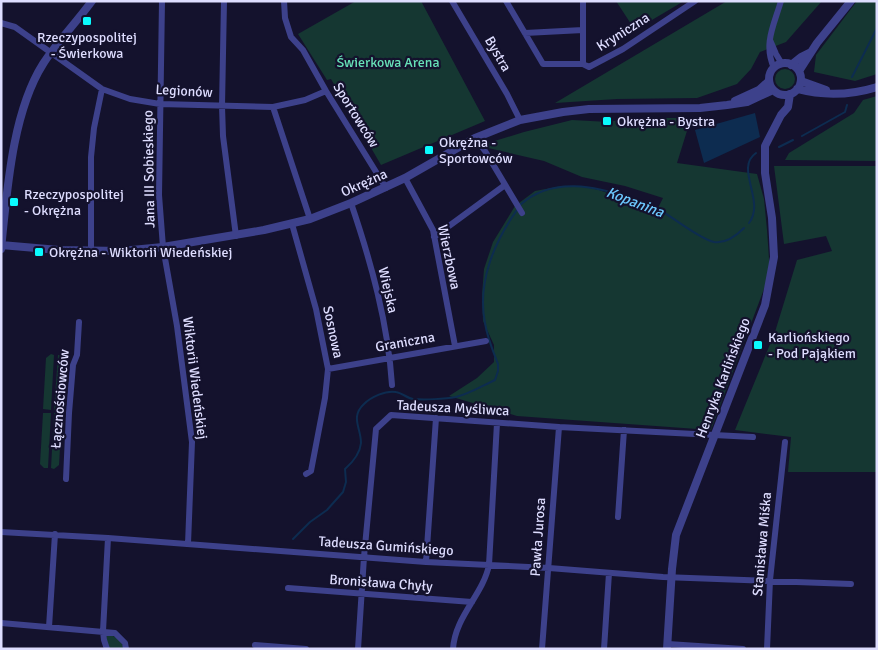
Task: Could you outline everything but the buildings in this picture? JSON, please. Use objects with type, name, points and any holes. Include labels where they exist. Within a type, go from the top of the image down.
[{"type":"street","points":[[1,249],[10,173],[21,118],[35,77],[51,52],[92,1]]},
{"type":"street","name":"Jana III Sobieskiego","points":[[162,1],[159,195],[163,247]]},
{"type":"street","points":[[224,1],[222,106],[226,168],[236,236]]},
{"type":"street","name":"Sportowców","points":[[284,1],[287,29],[291,37],[303,50],[386,188]]},
{"type":"street","name":"Bystra","points":[[452,1],[507,94],[520,120]]},
{"type":"street","name":"Kryniczna","points":[[506,1],[543,64],[583,64],[589,67],[695,1]]},
{"type":"street","points":[[583,1],[583,64]]},
{"type":"street","points":[[774,68],[768,53],[773,24],[782,1]]},
{"type":"street","points":[[799,71],[811,52],[851,1]]},
{"type":"street","name":"Legionów","points":[[1,23],[15,27],[102,89],[130,99],[160,104],[273,107],[305,100],[326,91]]},
{"type":"street","points":[[524,33],[583,30]]},
{"type":"street","points":[[770,40],[782,64]]},
{"type":"street","points":[[791,65],[811,52]]},
{"type":"street","points":[[782,64],[791,65],[799,71],[801,81],[797,89],[790,94],[781,95],[773,90],[769,81],[771,72],[782,64]]},
{"type":"street","name":"Okrężna","points":[[727,105],[759,90],[769,81]]},
{"type":"street","points":[[801,81],[822,89],[843,93]]},
{"type":"street","points":[[797,89],[831,95],[877,87]]},
{"type":"street","points":[[90,252],[91,157],[94,128],[102,89]]},
{"type":"street","name":"Okrężna","points":[[1,245],[90,252],[121,251],[236,236],[310,219],[351,204],[405,178],[475,138],[520,120],[589,109],[700,108],[727,105],[747,102],[773,90]]},
{"type":"street","name":"Henryka Karlińskiego","points":[[667,647],[676,535],[769,291],[774,257],[774,238],[765,173],[765,146],[781,115],[788,107],[790,94]]},
{"type":"street","name":"Henryka Karlińskiego","points":[[781,95],[781,115]]},
{"type":"street","points":[[273,107],[310,219]]},
{"type":"street","points":[[475,138],[522,213]]},
{"type":"street","name":"Wierzbowa","points":[[405,178],[426,215],[434,236],[455,346]]},
{"type":"street","points":[[434,236],[505,185]]},
{"type":"street","name":"Wiejska","points":[[351,204],[378,297],[390,358],[392,385]]},
{"type":"street","name":"Sosnowa","points":[[292,224],[316,309],[328,369],[325,398],[311,471],[306,474]]},
{"type":"street","name":"Wiktorii Wiedeńskiej","points":[[163,247],[177,326],[192,442],[188,544]]},
{"type":"street","name":"Łącznościowców","points":[[66,479],[73,365],[77,355],[79,322]]},
{"type":"street","name":"Graniczna","points":[[328,369],[486,341]]},
{"type":"street","name":"Tadeusza Myśliwca","points":[[358,649],[364,557],[376,429],[391,416],[753,437]]},
{"type":"street","points":[[426,562],[436,418]]},
{"type":"street","points":[[453,649],[456,629],[488,571],[497,423]]},
{"type":"street","name":"Pawła Jurosa","points":[[542,649],[559,427]]},
{"type":"street","points":[[618,518],[624,430]]},
{"type":"street","name":"Stanisława Miśka","points":[[767,649],[770,580],[785,442]]},
{"type":"street","name":"Tadeusza Gumińskiego","points":[[1,532],[55,534],[426,562],[672,577],[851,584]]},
{"type":"street","points":[[49,627],[55,534]]},
{"type":"street","points":[[107,649],[103,631],[108,538]]},
{"type":"street","points":[[604,649],[609,573]]},
{"type":"street","name":"Bronisława Chyły","points":[[288,588],[472,602]]},
{"type":"street","points":[[1,623],[115,633],[125,643],[126,649]]},
{"type":"street","points":[[255,645],[306,649]]},
{"type":"street","points":[[667,647],[743,649]]},
{"type":"green space","name":"Świerkowa Arena","points":[[356,1],[421,1],[485,121],[381,165],[331,79],[327,80],[298,34]]},
{"type":"green space","points":[[616,1],[684,1],[635,30]]},
{"type":"green space","points":[[727,1],[822,1],[786,42],[760,52],[751,69],[737,84],[697,98],[617,99],[555,103]]},
{"type":"green space","points":[[857,1],[877,1],[877,74],[855,81],[814,72],[816,55]]},
{"type":"green space","points":[[781,69],[789,69],[795,75],[795,83],[789,89],[781,89],[775,83],[775,75]]},
{"type":"green space","points":[[877,96],[877,161],[785,160],[789,153],[854,113],[863,100]]},
{"type":"green space","points":[[649,118],[691,118],[677,163],[757,174],[764,199],[770,273],[711,430],[517,416],[449,396],[477,378],[494,362],[494,345],[483,321],[484,269],[493,242],[515,206],[535,191],[562,186],[581,186],[599,190],[657,210],[663,198],[625,186],[582,177],[544,161],[488,148],[488,143],[572,120],[609,122]]},
{"type":"green space","points":[[774,166],[877,166],[877,472],[788,472],[791,437],[735,430],[775,332],[797,260],[832,251],[826,236],[784,244]]},
{"type":"green space","points":[[51,354],[54,355],[51,410],[43,409],[46,358]]},
{"type":"green space","points":[[58,355],[65,359],[62,410],[54,410]]},
{"type":"green space","points":[[43,413],[51,413],[48,468],[44,468],[40,464]]},
{"type":"green space","points":[[54,413],[62,414],[59,465],[54,469],[51,468]]},
{"type":"green space","points":[[106,634],[118,638],[124,649],[110,649],[107,645]]},
{"type":"water","points":[[755,113],[760,137],[704,163],[695,130]]},
{"type":"waterway","name":"Kopanina","points":[[852,77],[877,28]]},
{"type":"waterway","name":"Kopanina","points":[[802,136],[845,112],[847,105]]},
{"type":"waterway","name":"Kopanina","points":[[779,147],[793,140]]},
{"type":"waterway","name":"Kopanina","points":[[749,223],[754,205],[748,167],[750,159],[756,153]]},
{"type":"waterway","name":"Kopanina","points":[[520,205],[546,190],[575,186],[604,190],[651,205],[701,237],[714,242],[727,241],[744,228]]},
{"type":"waterway","name":"Kopanina","points":[[293,539],[310,522],[327,510],[343,492],[346,482],[345,469],[356,458],[361,443],[357,423],[358,413],[367,401],[388,392],[398,393],[413,399],[456,397],[495,380],[498,364],[486,328],[483,293],[489,264],[495,249],[517,210]]},
{"type":"place","name":"Rzeczypospolitej - Świerkowa","points":[[87,21]]},
{"type":"place","name":"Okrężna - Bystra","points":[[607,121]]},
{"type":"place","name":"Okrężna - Sportowców","points":[[429,150]]},
{"type":"place","name":"Rzeczypospolitej - Okrężna","points":[[14,202]]},
{"type":"place","name":"Okrężna - Wiktorii Wiedeńskiej","points":[[39,252]]},
{"type":"place","name":"Karliońskiego - Pod Pająkiem","points":[[758,345]]}]
